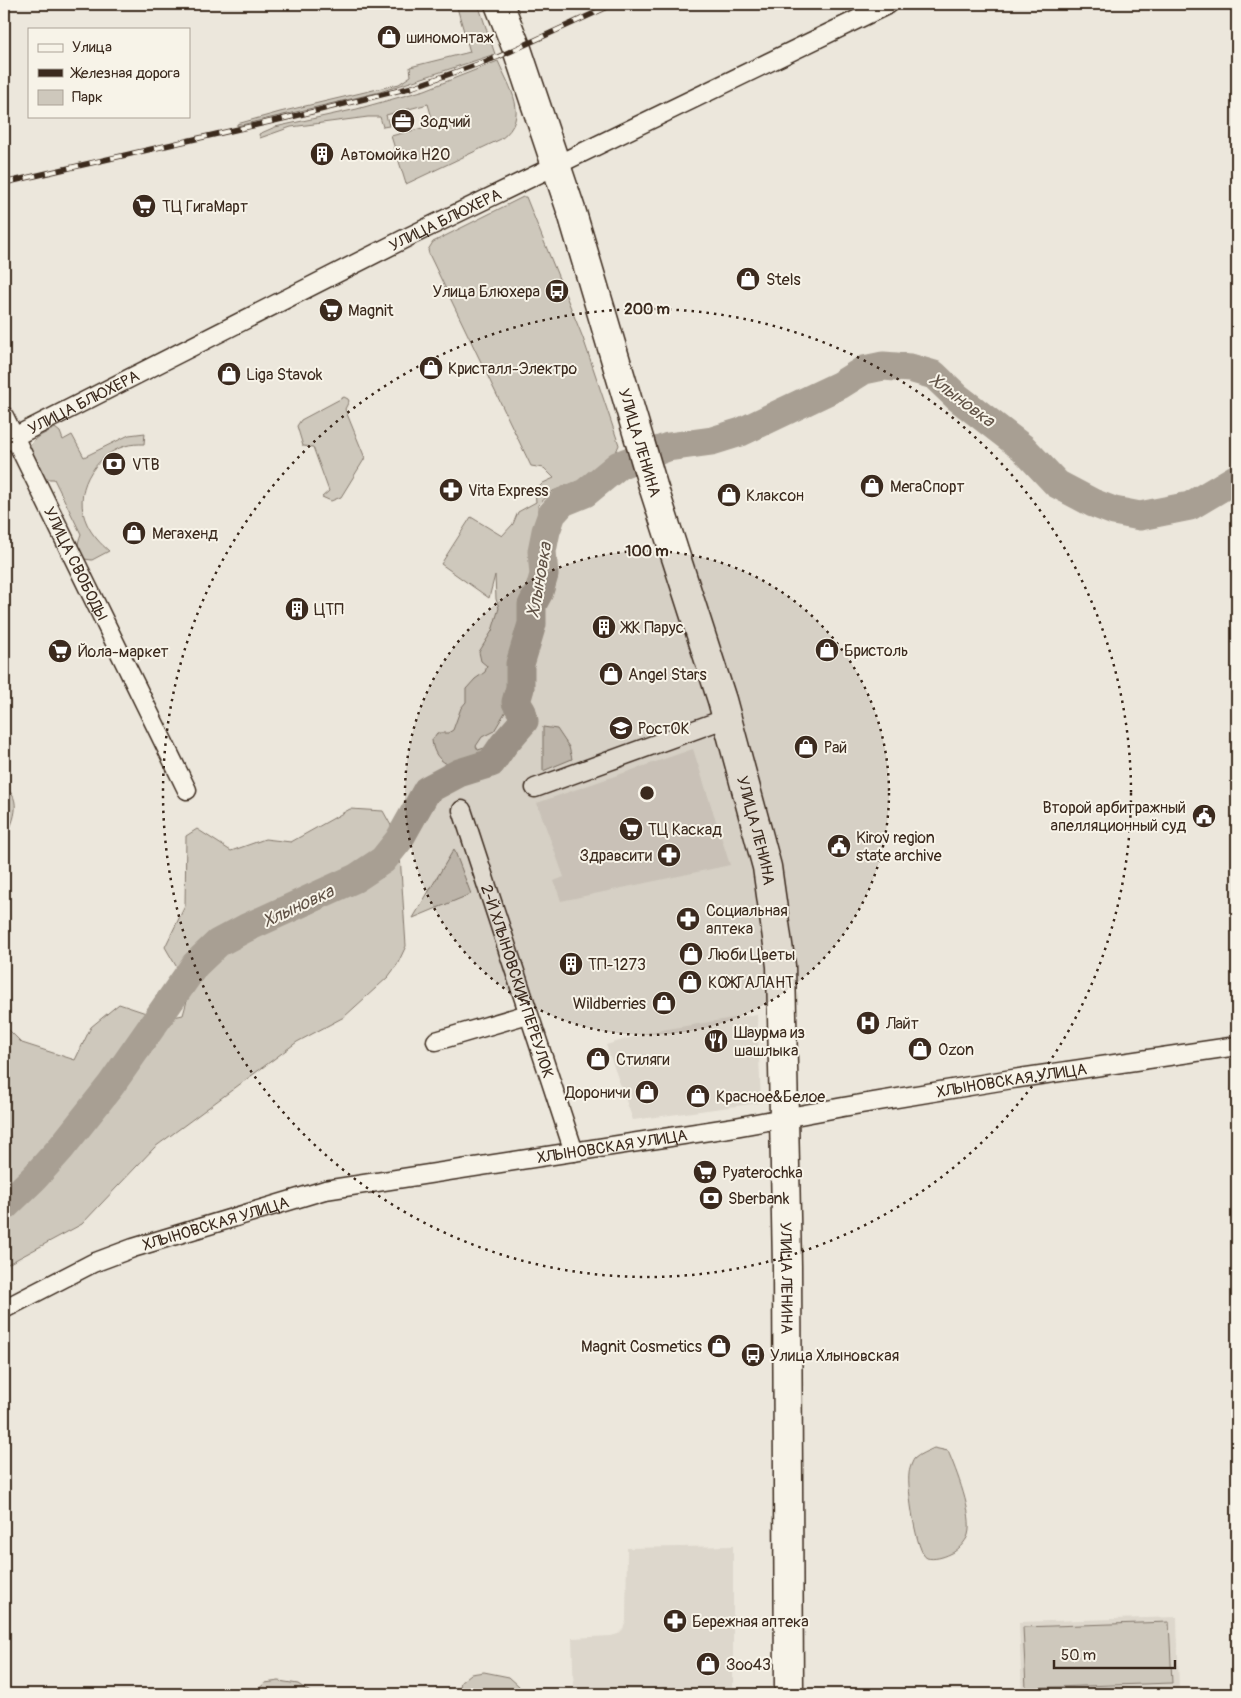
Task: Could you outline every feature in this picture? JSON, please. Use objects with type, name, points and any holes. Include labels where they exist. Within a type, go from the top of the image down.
[{"type":"main road","name":"УЛИЦА ЛЕНИНА","points":[[499,4],[517,49],[572,213],[633,422],[727,718],[767,868],[781,966],[785,1118],[789,1694]]},
{"type":"street","name":"УЛИЦА БЛЮХЕРА","points":[[9,439],[408,238],[888,4]]},
{"type":"street","name":"УЛИЦА СВОБОДЫ","points":[[4,416],[9,439],[187,790]]},
{"type":"street","points":[[535,788],[727,718]]},
{"type":"street","name":"2-Й ХЛЫНОВСКИЙ ПЕРЕУЛОК","points":[[462,810],[574,1152]]},
{"type":"street","points":[[436,1041],[528,1014]]},
{"type":"street","name":"ХЛЫНОВСКАЯ УЛИЦА","points":[[4,1309],[93,1262],[133,1248],[325,1190],[735,1128],[1006,1080],[1237,1046]]},
{"type":"shaded area","points":[[693,749],[730,865],[561,901],[554,881],[564,877],[537,803]]},
{"type":"shaded area","points":[[757,1014],[761,1099],[759,1103],[633,1120],[606,1045],[650,1032]]},
{"type":"shaded area","points":[[733,1546],[733,1694],[574,1694],[572,1638],[618,1634],[623,1629],[626,1621],[627,1548]]},
{"type":"shaded area","points":[[1177,1617],[1179,1694],[1022,1694],[1019,1622]]},
{"type":"green space","points":[[456,4],[478,4],[495,54],[380,92],[237,126],[237,124],[280,112],[399,84],[411,76],[410,67],[470,52]]},
{"type":"green space","points":[[498,61],[515,101],[515,121],[510,130],[501,139],[406,184],[391,136],[434,125],[428,104],[386,115],[389,126],[383,127],[380,117],[368,117],[291,127],[260,138],[259,134],[275,127],[357,109],[425,90]]},
{"type":"green space","points":[[526,197],[583,338],[619,445],[616,452],[607,457],[586,478],[553,491],[538,505],[540,527],[534,543],[538,581],[526,604],[525,616],[528,625],[514,665],[516,694],[494,731],[482,737],[476,746],[478,750],[491,746],[498,754],[494,765],[483,772],[458,768],[443,762],[434,749],[432,740],[437,733],[448,733],[453,730],[461,708],[466,702],[466,689],[485,672],[487,666],[481,661],[479,652],[492,631],[499,608],[496,599],[495,575],[489,598],[441,564],[471,517],[502,536],[513,524],[518,512],[536,502],[535,491],[543,483],[554,478],[544,468],[531,466],[428,250],[433,242]]},
{"type":"green space","points":[[344,397],[349,401],[345,409],[365,458],[341,497],[331,501],[322,497],[329,491],[313,447],[303,446],[297,426],[301,420]]},
{"type":"green space","points":[[55,428],[60,432],[63,440],[72,435],[84,457],[129,435],[145,433],[144,444],[127,445],[114,451],[103,458],[88,477],[82,500],[83,512],[91,532],[109,551],[92,560],[84,559],[78,550],[81,534],[54,479],[42,479],[28,448],[36,438]]},
{"type":"green space","points":[[543,727],[557,729],[569,747],[572,759],[543,771]]},
{"type":"green space","points":[[4,787],[14,798],[15,812],[11,827],[4,840]]},
{"type":"green space","points":[[350,809],[383,811],[399,840],[406,946],[397,965],[388,977],[344,1017],[297,1042],[155,1147],[82,1224],[4,1266],[4,1025],[22,1043],[75,1060],[91,1027],[119,1004],[164,1019],[183,1015],[190,990],[165,947],[185,906],[186,836],[197,829],[231,851],[265,839],[291,842]]},
{"type":"green space","points":[[454,849],[471,894],[413,918]]},
{"type":"green space","points":[[934,1448],[948,1451],[963,1493],[969,1516],[969,1526],[967,1538],[958,1549],[945,1556],[933,1559],[927,1558],[923,1554],[919,1545],[913,1519],[909,1481],[914,1459]]},
{"type":"green space","points":[[1169,1622],[1172,1683],[1026,1688],[1023,1627]]},
{"type":"green space","points":[[484,1672],[509,1677],[519,1686],[517,1693],[458,1694],[461,1682],[471,1674]]},
{"type":"green space","points":[[279,1681],[298,1684],[313,1694],[253,1694],[265,1683]]},
{"type":"waterway","name":"Хлыновка","points":[[4,1207],[61,1148],[111,1085],[195,965],[218,943],[246,928],[356,878],[383,860],[399,840],[427,790],[459,773],[491,763],[504,744],[524,721],[522,712],[516,702],[520,688],[520,664],[532,624],[532,605],[539,592],[544,575],[542,551],[552,514],[563,502],[585,493],[619,465],[668,447],[712,441],[741,432],[840,385],[864,370],[883,366],[910,368],[934,375],[957,397],[1023,448],[1057,484],[1093,503],[1114,511],[1140,516],[1190,506],[1237,478]]},
{"type":"railway","points":[[4,183],[413,87],[498,57],[614,4]]},
{"type":"place","name":"шиномонтаж","points":[[389,37]]},
{"type":"place","name":"Зодчий","points":[[403,121]]},
{"type":"place","name":"Автомойка H2O","points":[[322,154]]},
{"type":"place","name":"ТЦ ГигаМарт","points":[[144,206]]},
{"type":"place","name":"Stels","points":[[748,279]]},
{"type":"place","name":"Улица Блюхера","points":[[557,291]]},
{"type":"place","name":"Magnit","points":[[331,310]]},
{"type":"place","name":"Кристалл-Электро","points":[[431,368]]},
{"type":"place","name":"Liga Stavok","points":[[229,374]]},
{"type":"place","name":"VTB","points":[[114,464]]},
{"type":"place","name":"МегаСпорт","points":[[872,486]]},
{"type":"place","name":"Vita Express","points":[[451,490]]},
{"type":"place","name":"Клаксон","points":[[729,495]]},
{"type":"place","name":"Мегахенд","points":[[134,533]]},
{"type":"place","name":"ЦТП","points":[[297,609]]},
{"type":"place","name":"ЖК Парус","points":[[604,627]]},
{"type":"place","name":"Бристоль","points":[[827,650]]},
{"type":"place","name":"Йола-маркет","points":[[60,651]]},
{"type":"place","name":"Angel Stars","points":[[611,674]]},
{"type":"place","name":"РостОК","points":[[621,728]]},
{"type":"place","name":"Рай","points":[[806,747]]},
{"type":"place","name":"Второй арбитражный апелляционный суд","points":[[1204,816]]},
{"type":"place","name":"ТЦ Каскад","points":[[631,829]]},
{"type":"place","name":"Kirov region state archive","points":[[839,846]]},
{"type":"place","name":"Здравсити","points":[[669,855]]},
{"type":"place","name":"Социальная аптека","points":[[688,919]]},
{"type":"place","name":"Люби Цветы","points":[[691,954]]},
{"type":"place","name":"ТП-1273","points":[[571,964]]},
{"type":"place","name":"КОЖГАЛАНТ","points":[[690,982]]},
{"type":"place","name":"Wildberries","points":[[664,1003]]},
{"type":"place","name":"Лайт","points":[[868,1023]]},
{"type":"place","name":"Шаурма из шашлыка","points":[[716,1041]]},
{"type":"place","name":"Ozon","points":[[920,1049]]},
{"type":"place","name":"Стиляги","points":[[598,1059]]},
{"type":"place","name":"Дороничи","points":[[647,1092]]},
{"type":"place","name":"Красное&Белое","points":[[698,1096]]},
{"type":"place","name":"Pyaterochka","points":[[705,1172]]},
{"type":"place","name":"Sberbank","points":[[711,1198]]},
{"type":"place","name":"Magnit Cosmetics","points":[[719,1346]]},
{"type":"place","name":"Улица Хлыновская","points":[[753,1355]]},
{"type":"place","name":"Бережная аптека","points":[[675,1621]]},
{"type":"place","name":"Зоо43","points":[[708,1664]]}]
